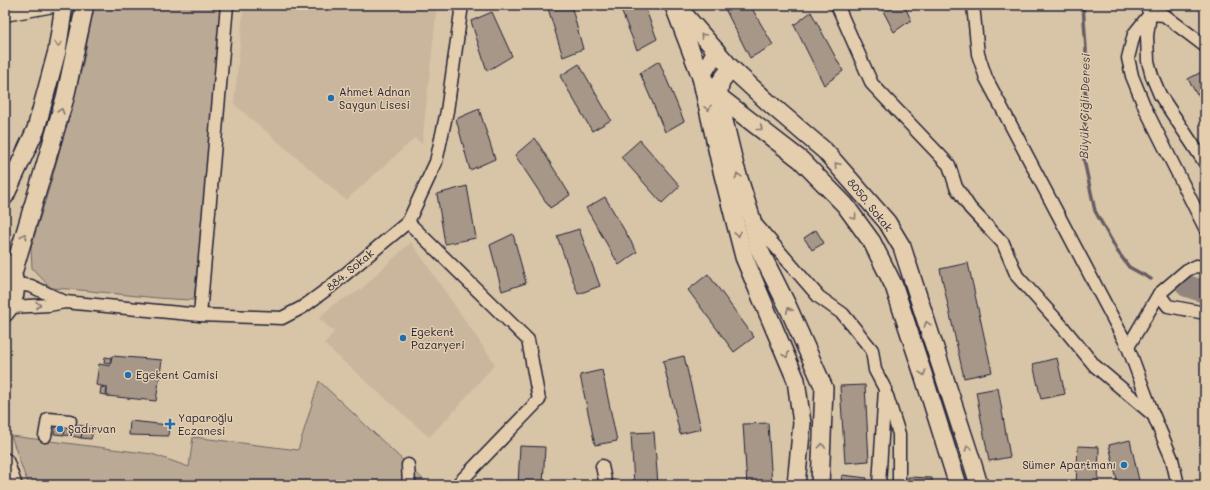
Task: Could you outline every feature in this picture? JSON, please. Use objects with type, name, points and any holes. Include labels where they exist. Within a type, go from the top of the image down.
[{"type":"street","points":[[5,15],[59,5]]},
{"type":"street","points":[[5,196],[36,129],[57,51],[64,5]]},
{"type":"street","points":[[200,314],[227,5]]},
{"type":"street","name":"884. Sokak","points":[[8,310],[65,302],[200,314],[282,318],[302,307],[330,288],[408,222],[436,162],[447,111],[462,5]]},
{"type":"street","points":[[673,5],[701,77],[721,167],[744,257],[796,380],[802,422],[796,485]]},
{"type":"street","name":"8050. Sokak","points":[[676,5],[731,68],[768,103],[825,151],[887,222],[902,247],[970,455],[978,485]]},
{"type":"street","points":[[837,5],[872,84],[949,164],[956,187],[970,208],[1003,243],[1017,276],[1062,326],[1094,366],[1153,414]]},
{"type":"street","points":[[973,5],[978,54],[986,78],[1128,348],[1172,459],[1178,485]]},
{"type":"street","points":[[8,310],[15,296],[11,273],[65,98],[80,6]]},
{"type":"street","points":[[1148,9],[1164,14],[1205,46]]},
{"type":"street","points":[[1148,9],[1148,61],[1152,76],[1160,94],[1205,162]]},
{"type":"street","points":[[1148,9],[1134,34],[1128,58],[1132,76],[1145,108],[1205,228]]},
{"type":"street","points":[[701,77],[716,51]]},
{"type":"street","points":[[731,68],[721,81],[718,96],[735,166],[752,220],[759,250],[788,307],[824,388],[820,485]]},
{"type":"street","name":"8050. Sokak","points":[[701,77],[718,96],[801,160],[845,205],[872,242],[894,286],[958,485]]},
{"type":"street","points":[[752,220],[819,297],[843,314],[872,350],[875,370],[885,389],[899,434],[899,485]]},
{"type":"street","points":[[408,222],[528,340],[539,400],[457,485]]},
{"type":"street","points":[[1128,348],[1159,294],[1187,270],[1196,266],[1205,267]]},
{"type":"street","name":"884. Sokak","points":[[11,273],[31,286],[65,302]]},
{"type":"street","points":[[1159,294],[1168,306],[1205,313]]},
{"type":"street","points":[[879,485],[885,389]]},
{"type":"street","points":[[45,436],[48,419],[70,421]]},
{"type":"street","points":[[5,462],[13,485]]},
{"type":"street","points":[[408,465],[409,485]]},
{"type":"street","points":[[602,466],[606,485]]},
{"type":"shaded area","points":[[94,5],[221,5],[201,237],[194,300],[51,288],[32,268],[31,247],[51,182],[83,64]]},
{"type":"shaded area","name":"Ahmet Adnan Saygun Lisesi","points":[[244,5],[437,5],[422,144],[415,138],[346,200],[234,104]]},
{"type":"shaded area","name":"Egekent Pazaryeri","points":[[411,242],[495,364],[429,437],[324,344],[334,332],[319,318],[334,304],[359,291]]},
{"type":"shaded area","points":[[319,381],[429,485],[30,485],[25,476],[11,436],[152,454],[189,467],[193,437],[298,450]]},
{"type":"building","points":[[547,5],[571,5],[583,49],[563,57]]},
{"type":"building","points":[[619,5],[644,5],[657,39],[637,50]]},
{"type":"building","points":[[723,5],[750,5],[773,45],[750,58]]},
{"type":"building","points":[[880,5],[904,5],[911,20],[894,32]]},
{"type":"building","points":[[492,12],[512,56],[487,71],[471,21]]},
{"type":"building","points":[[811,12],[843,71],[824,85],[794,25]]},
{"type":"building","points":[[659,61],[684,121],[665,132],[640,73]]},
{"type":"building","points":[[579,64],[611,120],[592,131],[560,76]]},
{"type":"building","points":[[1205,70],[1205,91],[1197,95],[1188,79]]},
{"type":"building","points":[[479,109],[495,159],[470,170],[456,119]]},
{"type":"building","points":[[535,138],[570,195],[550,208],[515,155]]},
{"type":"building","points":[[640,140],[680,186],[662,203],[621,157]]},
{"type":"building","points":[[467,186],[476,238],[445,244],[437,194]]},
{"type":"building","points":[[605,197],[637,252],[619,265],[586,208]]},
{"type":"building","points":[[579,229],[600,286],[578,294],[557,236]]},
{"type":"building","points":[[816,230],[824,243],[812,250],[804,238]]},
{"type":"building","points":[[513,234],[526,283],[502,291],[490,245]]},
{"type":"building","points":[[968,263],[992,372],[964,378],[940,269]]},
{"type":"building","points":[[708,274],[754,337],[734,352],[688,290]]},
{"type":"building","name":"Egekent Camisi","points":[[112,356],[162,360],[156,401],[107,396],[107,387],[96,385],[99,364],[110,366]]},
{"type":"building","points":[[684,356],[701,429],[680,434],[663,361]]},
{"type":"building","points":[[105,357],[111,358],[110,364],[104,363]]},
{"type":"building","points":[[1057,358],[1065,394],[1041,399],[1033,364]]},
{"type":"building","points":[[602,370],[617,441],[595,445],[580,375]]},
{"type":"building","points":[[865,385],[869,461],[845,463],[840,386]]},
{"type":"building","points":[[101,387],[107,388],[106,395],[100,394]]},
{"type":"building","points":[[998,388],[1010,457],[989,461],[976,392]]},
{"type":"building","points":[[130,421],[169,425],[168,436],[129,435]]},
{"type":"building","name":"Şadırvan","points":[[56,422],[67,423],[64,435],[54,434]]},
{"type":"building","points":[[67,423],[74,424],[72,436],[64,435]]},
{"type":"building","points":[[768,423],[772,485],[747,485],[743,424]]},
{"type":"building","points":[[74,424],[83,426],[81,438],[72,436]]},
{"type":"building","points":[[83,426],[94,427],[91,439],[81,438]]},
{"type":"building","points":[[654,432],[658,485],[634,485],[631,433]]},
{"type":"building","name":"Sümer Apartmanı","points":[[1130,440],[1140,485],[1118,485],[1109,445]]},
{"type":"building","points":[[520,446],[545,447],[543,485],[518,485]]},
{"type":"building","points":[[1078,446],[1099,447],[1098,485],[1076,485]]},
{"type":"building","points":[[842,475],[867,478],[866,485],[841,485]]},
{"type":"building","points":[[908,477],[932,478],[932,485],[908,485]]},
{"type":"waterway","name":"Büyük Çiğli Deresi","points":[[1083,5],[1086,49],[1084,160],[1095,211],[1118,252],[1129,267],[1151,279]]},
{"type":"waterway","name":"Büyük Çiğli Deresi","points":[[1187,286],[1205,292]]},
{"type":"place","name":"Ahmet Adnan Saygun Lisesi","points":[[331,98]]},
{"type":"place","name":"Egekent Pazaryeri","points":[[403,338]]},
{"type":"place","name":"Egekent Camisi","points":[[128,375]]},
{"type":"place","name":"Yaparoğlu Eczanesi","points":[[170,424]]},
{"type":"place","name":"Şadırvan","points":[[60,429]]},
{"type":"place","name":"Sümer Apartmanı","points":[[1124,465]]}]
